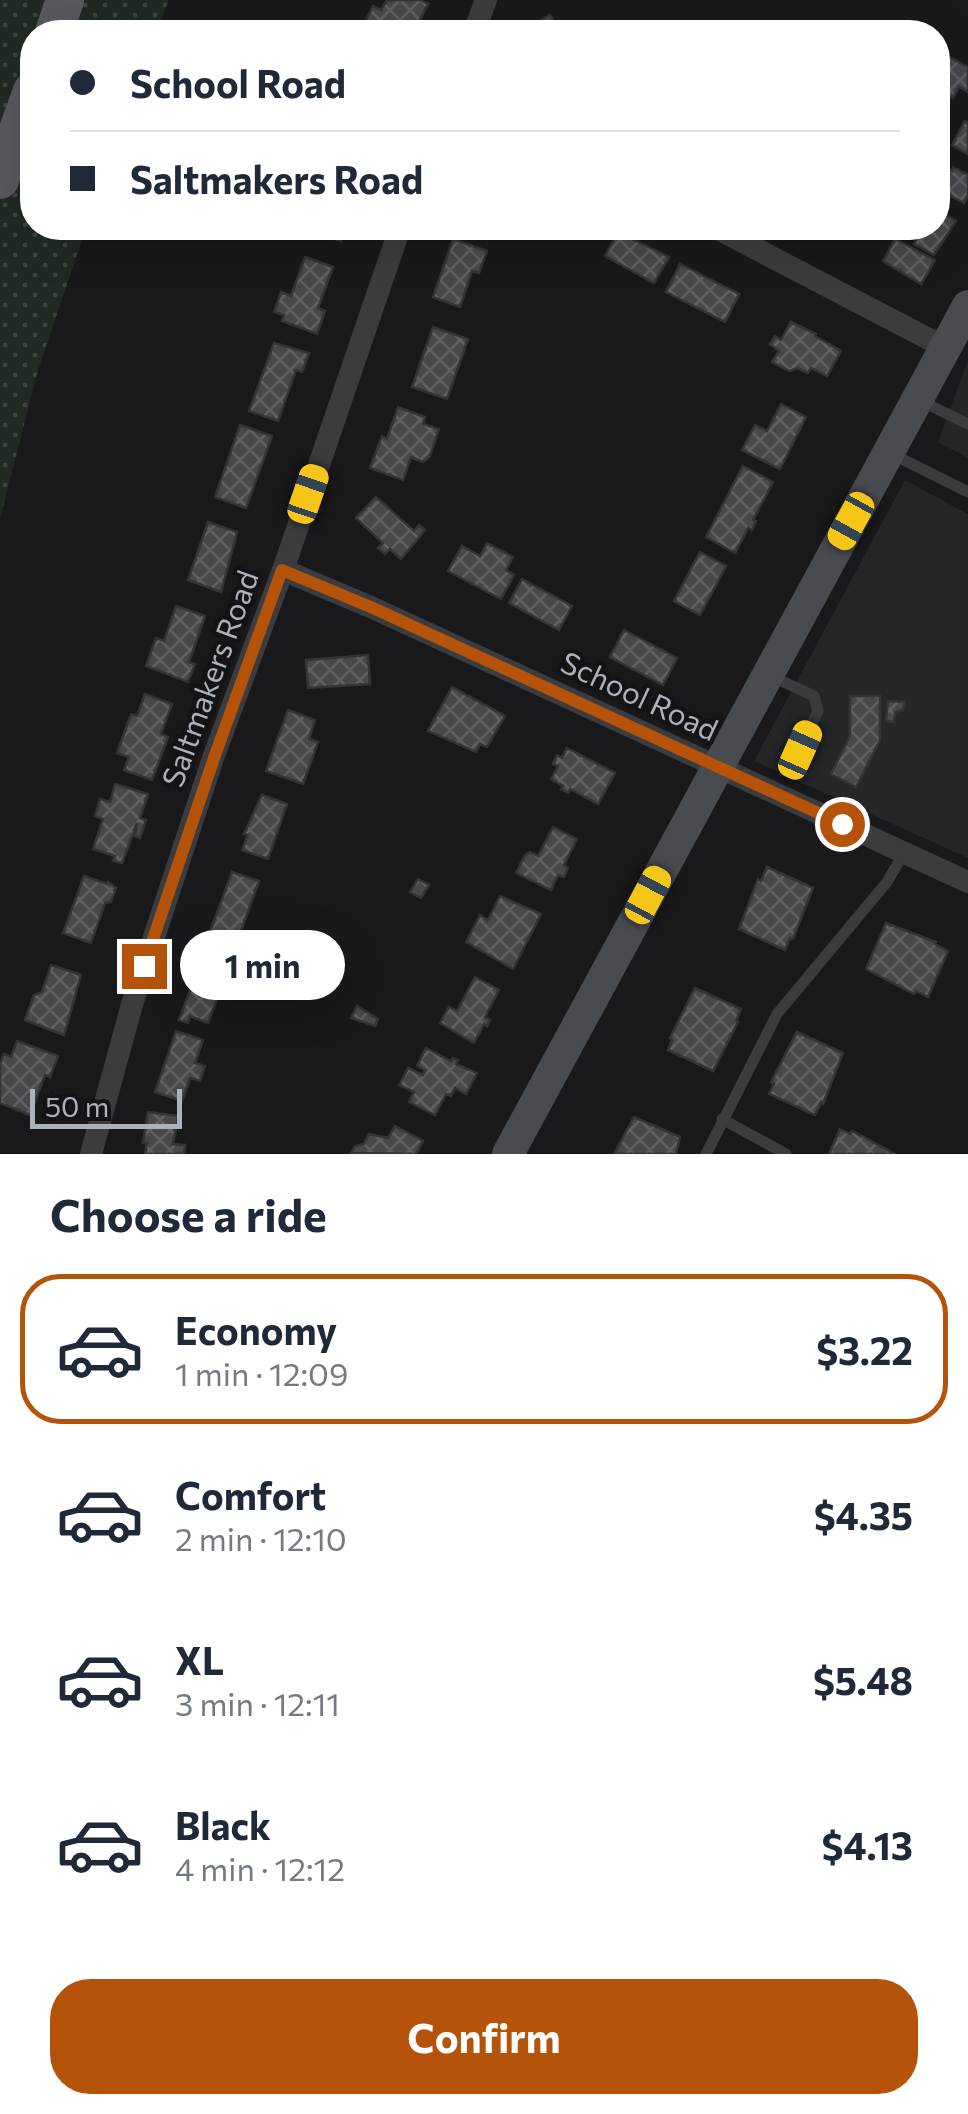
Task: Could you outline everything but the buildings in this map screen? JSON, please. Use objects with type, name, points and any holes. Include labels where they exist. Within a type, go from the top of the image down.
[{"type":"main road","points":[[0,180],[20,124]]},
{"type":"main road","points":[[508,1154],[968,306]]},
{"type":"street","name":"Saltmakers Road","points":[[91,1154],[133,1001],[214,758],[396,240]]},
{"type":"street","points":[[739,240],[946,348]]},
{"type":"street","name":"School Road","points":[[282,570],[968,882]]},
{"type":"lane","points":[[918,399],[968,424]]},
{"type":"lane","points":[[888,452],[968,492]]},
{"type":"lane","points":[[768,674],[814,696],[818,711],[800,750]]},
{"type":"lane","points":[[706,1154],[777,1014],[887,882],[904,853]]},
{"type":"lane","points":[[722,1119],[786,1154]]},
{"type":"shaded area","points":[[0,0],[169,0],[160,20],[20,20],[20,240],[82,240],[38,370],[0,519]]},
{"type":"shaded area","points":[[968,360],[968,458],[938,442]]},
{"type":"shaded area","points":[[905,480],[968,514],[968,858],[754,761]]},
{"type":"route","points":[[144,966],[282,570],[842,824]]}]
